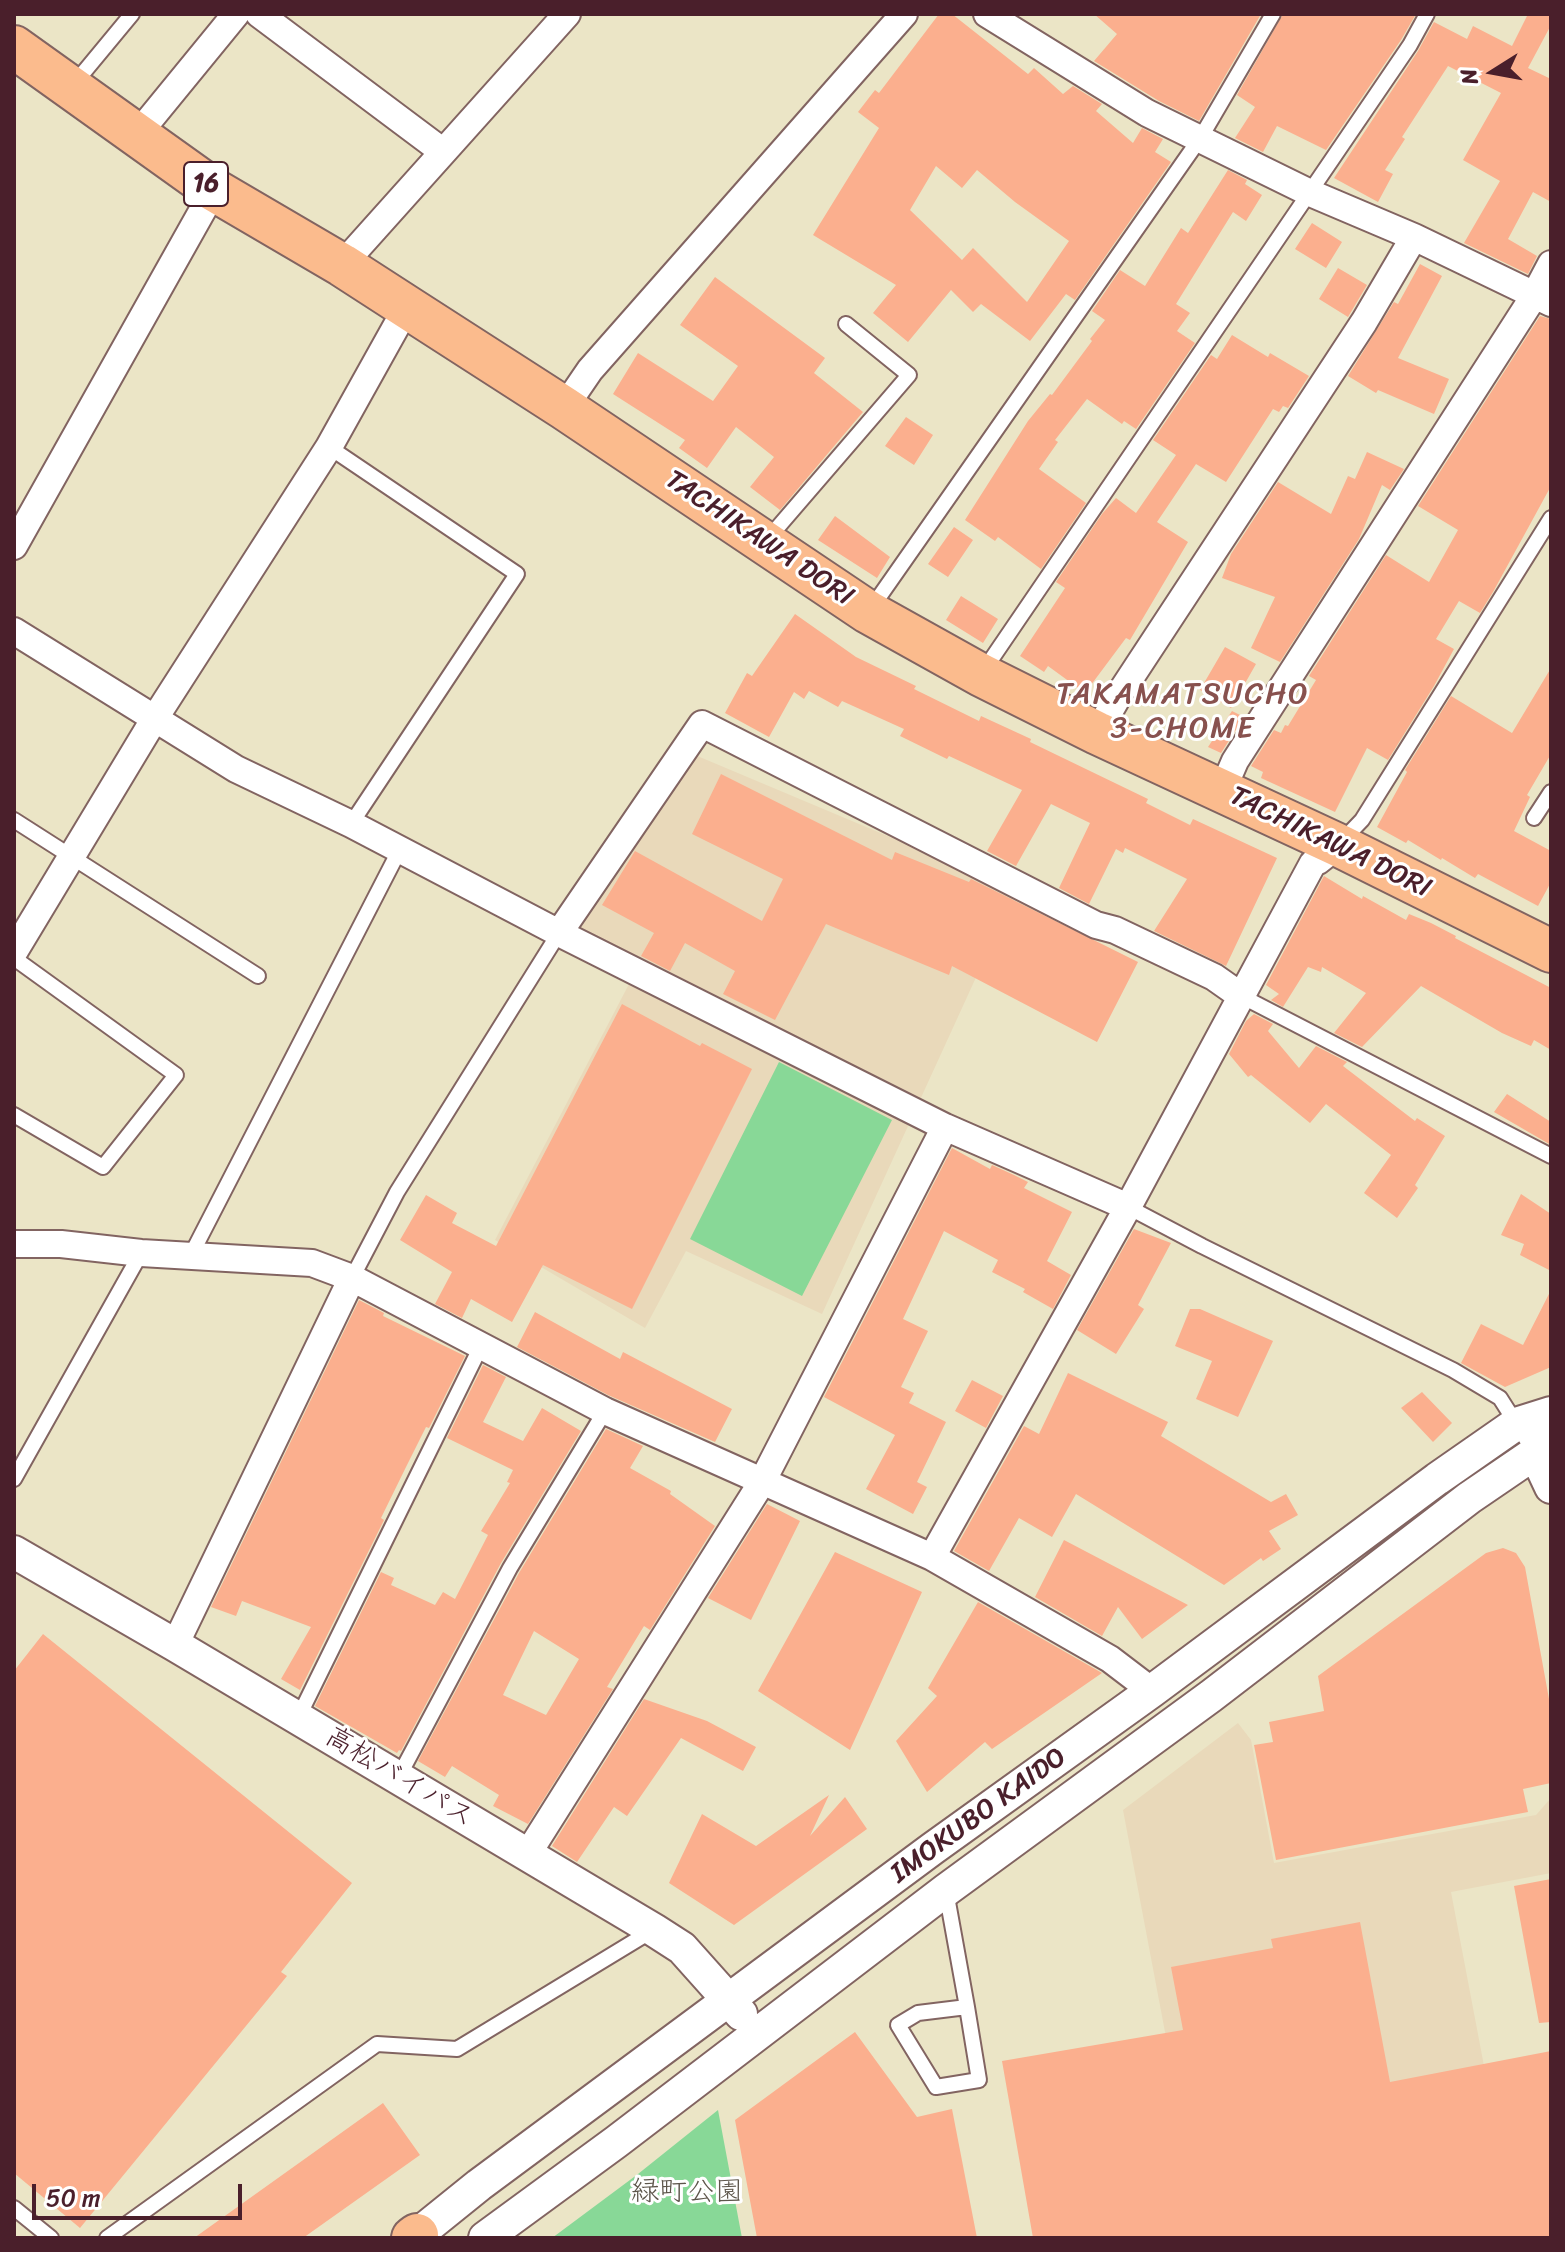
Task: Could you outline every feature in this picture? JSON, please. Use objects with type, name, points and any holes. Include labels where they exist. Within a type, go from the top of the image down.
[{"type":"main road","name":"TACHIKAWA DORI","points":[[14,47],[214,190],[342,265],[564,408],[868,612],[981,675],[1097,733],[1338,845],[1551,951]]},
{"type":"street","points":[[137,135],[236,14]]},
{"type":"street","points":[[259,14],[442,151]]},
{"type":"street","points":[[342,265],[567,14]]},
{"type":"street","points":[[564,408],[590,370],[904,14]]},
{"type":"street","points":[[987,14],[1147,113],[1308,192],[1414,237],[1542,299]]},
{"type":"street","points":[[14,546],[214,190]]},
{"type":"street","points":[[1097,733],[1125,685],[1364,322],[1414,237]]},
{"type":"street","points":[[1222,791],[1235,761],[1258,725],[1542,299],[1551,264]]},
{"type":"street","points":[[14,955],[155,718],[329,447],[407,307]]},
{"type":"street","points":[[14,631],[236,769],[351,824],[559,933],[945,1127],[1128,1207]]},
{"type":"street","points":[[559,933],[702,724],[1096,925],[1115,930],[1214,977],[1241,996]]},
{"type":"street","points":[[932,1557],[1128,1207],[1313,863],[1338,845]]},
{"type":"street","points":[[527,1855],[762,1482],[945,1127]]},
{"type":"street","points":[[14,1244],[61,1244],[141,1253],[312,1263],[352,1278],[605,1411],[932,1557],[1110,1659],[1152,1691]]},
{"type":"street","points":[[175,1645],[352,1278]]},
{"type":"street","name":"IMOKUBO KAIDO","points":[[416,2237],[456,2203],[728,2000],[1437,1479],[1516,1424],[1551,1413]]},
{"type":"street","points":[[1543,1445],[1551,1487]]},
{"type":"street","name":"IMOKUBO KAIDO","points":[[485,2238],[1543,1445]]},
{"type":"street","name":"高松バイパス","points":[[14,1552],[682,1948],[758,2035]]},
{"type":"street","points":[[456,2203],[464,2238]]},
{"type":"lane","points":[[71,87],[132,14]]},
{"type":"lane","points":[[868,612],[1201,137],[1273,14]]},
{"type":"lane","points":[[981,675],[1410,45],[1427,14]]},
{"type":"lane","points":[[764,543],[909,375],[846,324]]},
{"type":"lane","points":[[329,447],[517,574],[351,824]]},
{"type":"lane","points":[[1338,845],[1362,820],[1551,518]]},
{"type":"lane","points":[[1534,818],[1551,792]]},
{"type":"lane","points":[[14,820],[258,976]]},
{"type":"lane","points":[[191,1255],[400,849]]},
{"type":"lane","points":[[352,1278],[397,1192],[559,933]]},
{"type":"lane","points":[[14,955],[176,1075],[103,1167],[14,1115]]},
{"type":"lane","points":[[1241,996],[1551,1156]]},
{"type":"lane","points":[[1128,1207],[1453,1370],[1500,1398],[1516,1424],[1543,1445]]},
{"type":"lane","points":[[14,1479],[141,1253]]},
{"type":"lane","points":[[298,1719],[481,1346]]},
{"type":"lane","points":[[398,1778],[510,1568],[605,1411]]},
{"type":"lane","points":[[946,1890],[967,2007],[979,2080],[936,2087],[898,2025],[918,2013],[967,2007]]},
{"type":"lane","points":[[107,2238],[377,2044],[457,2049],[654,1930]]},
{"type":"lane","points":[[14,2208],[51,2238]]},
{"type":"shaded area","points":[[695,755],[1016,890],[822,1314],[686,1251],[645,1328],[495,1240],[639,965],[578,932]]},
{"type":"shaded area","points":[[1238,1723],[1251,1740],[1274,1863],[1536,1815],[1551,1798],[1551,1873],[1451,1892],[1499,2145],[1204,2238],[1123,1810]]},
{"type":"green space","points":[[779,1062],[892,1120],[802,1296],[690,1239]]},
{"type":"green space","name":"緑町公園","points":[[718,2110],[742,2238],[552,2238],[638,2174]]},
{"type":"building","points":[[939,14],[952,14],[1028,74],[1034,68],[1063,94],[1073,86],[1102,104],[1096,111],[1133,143],[1142,128],[1163,139],[1155,152],[1171,162],[1075,300],[1066,294],[1030,341],[981,304],[973,312],[951,290],[908,342],[873,313],[896,285],[813,235],[879,128],[858,112],[875,90],[879,93]],"holes":[[[936,166],[962,188],[977,170],[1069,241],[1027,302],[973,248],[962,260],[910,210]]]},
{"type":"building","points":[[1094,14],[1261,14],[1199,121],[1159,101],[1094,61],[1117,34]]},
{"type":"building","points":[[1283,14],[1416,14],[1326,150],[1277,126],[1263,152],[1235,138],[1255,107],[1237,95]]},
{"type":"building","points":[[1528,14],[1551,14],[1551,25],[1528,68],[1551,79],[1551,202],[1533,192],[1508,239],[1537,256],[1528,274],[1464,243],[1500,181],[1463,160],[1501,93],[1448,66],[1402,137],[1405,139],[1385,170],[1393,174],[1378,202],[1334,178],[1434,22],[1467,39],[1473,26],[1512,46]]},
{"type":"building","points":[[1228,170],[1247,180],[1245,184],[1262,195],[1246,221],[1233,212],[1176,304],[1190,313],[1177,331],[1195,343],[1136,429],[1124,421],[1122,424],[1087,399],[1055,440],[1058,442],[1039,469],[1086,503],[1041,569],[998,537],[995,541],[965,520],[1028,421],[1052,395],[1092,341],[1090,339],[1105,320],[1092,311],[1120,270],[1145,286],[1181,228],[1188,233]]},
{"type":"building","points":[[1312,223],[1342,242],[1326,268],[1295,249]]},
{"type":"building","points":[[1420,264],[1442,276],[1398,358],[1449,379],[1434,414],[1378,390],[1376,393],[1348,376],[1394,302],[1398,304]]},
{"type":"building","points":[[1338,268],[1367,285],[1348,317],[1319,299]]},
{"type":"building","points":[[715,277],[825,358],[814,373],[863,412],[780,510],[750,487],[774,457],[736,427],[707,468],[679,448],[685,440],[613,394],[638,353],[713,401],[738,366],[680,325]]},
{"type":"building","points":[[1540,316],[1551,319],[1551,486],[1493,592],[1480,613],[1459,601],[1436,639],[1454,649],[1434,686],[1388,760],[1367,748],[1335,812],[1261,778],[1263,772],[1251,766],[1274,730],[1281,733],[1285,725],[1288,726],[1316,680],[1309,676],[1386,555],[1429,582],[1458,530],[1418,506]]},
{"type":"building","points":[[1232,335],[1268,357],[1270,353],[1309,376],[1288,408],[1283,406],[1279,412],[1273,409],[1226,482],[1196,464],[1157,522],[1188,542],[1130,640],[1126,638],[1085,693],[1048,666],[1044,672],[1020,656],[1065,588],[1056,582],[1102,514],[1116,498],[1136,513],[1176,455],[1153,440],[1211,355],[1217,359]]},
{"type":"building","points":[[906,417],[933,435],[914,465],[885,446]]},
{"type":"building","points":[[1367,452],[1404,469],[1390,490],[1382,485],[1359,539],[1280,662],[1251,648],[1275,597],[1222,578],[1231,554],[1278,482],[1331,514],[1348,476],[1355,479]]},
{"type":"building","points":[[835,516],[890,557],[877,578],[818,540]]},
{"type":"building","points":[[954,527],[973,540],[948,577],[928,564]]},
{"type":"building","points":[[961,596],[998,619],[983,643],[946,620]]},
{"type":"building","points":[[795,614],[856,657],[916,686],[914,689],[979,721],[981,716],[1031,739],[1030,742],[1148,799],[1146,803],[1190,825],[1193,819],[1277,858],[1226,966],[1154,931],[1187,879],[1125,848],[1123,853],[1116,849],[1089,904],[1059,888],[1090,823],[1051,804],[1016,866],[987,851],[1022,790],[900,736],[904,729],[842,701],[838,707],[809,691],[804,699],[794,692],[769,737],[725,713],[747,673],[752,676]]},
{"type":"building","points":[[1225,647],[1256,664],[1231,708],[1200,690]]},
{"type":"building","points":[[1551,668],[1551,754],[1527,795],[1530,797],[1514,831],[1551,851],[1551,882],[1538,906],[1478,874],[1475,878],[1408,840],[1406,843],[1377,827],[1407,772],[1405,770],[1451,696],[1512,733]]},
{"type":"building","points":[[1232,711],[1244,717],[1221,753],[1208,747]]},
{"type":"building","points":[[721,774],[892,860],[895,852],[969,882],[971,879],[1138,962],[1097,1042],[952,966],[949,975],[826,924],[775,1020],[723,994],[735,971],[685,943],[670,971],[641,956],[654,933],[602,905],[635,851],[762,921],[783,879],[692,834]]},
{"type":"building","points":[[1324,876],[1406,920],[1409,914],[1431,923],[1551,988],[1551,1050],[1534,1040],[1531,1046],[1502,1033],[1421,986],[1362,1047],[1334,1033],[1366,993],[1322,967],[1321,972],[1308,967],[1283,1007],[1271,1000],[1279,994],[1266,985]]},
{"type":"building","points":[[622,1004],[700,1046],[702,1043],[752,1069],[632,1309],[543,1265],[512,1322],[471,1299],[462,1318],[435,1304],[452,1272],[400,1240],[426,1195],[457,1213],[452,1223],[496,1246]]},
{"type":"building","points":[[1254,1014],[1273,1024],[1268,1031],[1299,1068],[1316,1046],[1347,1062],[1343,1066],[1415,1121],[1417,1118],[1445,1136],[1415,1185],[1418,1188],[1397,1218],[1364,1193],[1391,1155],[1326,1104],[1310,1123],[1251,1075],[1248,1077],[1229,1054],[1246,1021]]},
{"type":"building","points":[[1507,1094],[1551,1122],[1551,1145],[1494,1112]]},
{"type":"building","points":[[952,1148],[990,1169],[992,1165],[1028,1182],[1024,1188],[1072,1212],[1047,1261],[1071,1275],[1053,1309],[1023,1292],[1025,1289],[992,1272],[998,1260],[944,1231],[903,1319],[928,1331],[901,1387],[914,1393],[909,1403],[946,1422],[917,1482],[927,1487],[913,1514],[866,1489],[895,1435],[824,1397]]},
{"type":"building","points":[[1521,1194],[1551,1214],[1551,1271],[1520,1255],[1524,1244],[1501,1235]]},
{"type":"building","points":[[1134,1229],[1171,1243],[1138,1305],[1144,1309],[1116,1354],[1077,1330]]},
{"type":"building","points":[[1551,1290],[1551,1367],[1505,1387],[1461,1363],[1481,1324],[1523,1345]]},
{"type":"building","points":[[359,1300],[384,1313],[383,1316],[465,1356],[406,1467],[381,1518],[384,1520],[300,1690],[281,1679],[311,1627],[242,1601],[236,1616],[211,1607]]},
{"type":"building","points":[[1190,1309],[1200,1309],[1273,1341],[1238,1417],[1196,1399],[1212,1361],[1175,1346]]},
{"type":"building","points":[[535,1312],[620,1359],[623,1352],[732,1409],[715,1442],[608,1395],[517,1347]]},
{"type":"building","points":[[483,1365],[506,1377],[483,1422],[523,1441],[542,1408],[581,1431],[501,1563],[401,1751],[397,1753],[315,1706],[381,1572],[394,1578],[391,1585],[435,1605],[443,1592],[455,1599],[488,1535],[481,1531],[510,1483],[507,1482],[513,1470],[447,1438]]},
{"type":"building","points":[[1068,1373],[1168,1422],[1161,1436],[1271,1502],[1286,1494],[1298,1515],[1269,1531],[1281,1549],[1263,1561],[1261,1558],[1224,1585],[1076,1494],[1052,1537],[1019,1518],[989,1571],[954,1551],[1024,1426],[1039,1434]]},
{"type":"building","points":[[972,1380],[1003,1396],[986,1428],[955,1411]]},
{"type":"building","points":[[1422,1392],[1452,1423],[1433,1442],[1401,1408]]},
{"type":"building","points":[[606,1429],[643,1446],[630,1468],[671,1491],[670,1494],[715,1526],[650,1630],[644,1626],[607,1687],[613,1689],[528,1824],[493,1806],[499,1795],[452,1766],[445,1777],[418,1761],[519,1573]],"holes":[[[534,1631],[579,1659],[546,1715],[503,1695]]]},
{"type":"building","points":[[767,1504],[800,1521],[751,1620],[708,1598]]},
{"type":"building","points":[[1064,1540],[1188,1605],[1142,1639],[1118,1607],[1102,1636],[1035,1597]]},
{"type":"building","points":[[1503,1548],[1516,1553],[1525,1567],[1551,1710],[1551,1783],[1523,1789],[1528,1812],[1276,1860],[1254,1745],[1273,1742],[1269,1722],[1324,1711],[1318,1676],[1486,1553]]},
{"type":"building","points":[[835,1552],[922,1592],[850,1750],[758,1691]]},
{"type":"building","points":[[978,1602],[1102,1673],[992,1749],[985,1742],[927,1792],[896,1741],[937,1696],[928,1688]]},
{"type":"building","points":[[43,1634],[352,1883],[281,1972],[287,1976],[80,2228],[14,2173],[14,1671]]},
{"type":"building","points":[[644,1699],[707,1721],[756,1747],[743,1771],[681,1738],[627,1816],[614,1807],[577,1862],[552,1846]]},
{"type":"building","points":[[829,1795],[810,1836],[845,1797],[867,1829],[734,1925],[669,1883],[702,1814],[756,1846]]},
{"type":"building","points":[[1551,1879],[1551,2022],[1539,2023],[1514,1886]]},
{"type":"building","points":[[1360,1922],[1390,2082],[1551,2051],[1551,2238],[1033,2238],[1002,2061],[1183,2030],[1171,1967],[1273,1948],[1271,1939]]},
{"type":"building","points":[[855,2032],[917,2117],[952,2109],[977,2238],[757,2238],[735,2120]]},
{"type":"building","points":[[383,2103],[420,2155],[303,2238],[194,2238]]},
{"type":"district","name":"TAKAMATSUCHO 3-CHOME","points":[[1183,712]]}]
